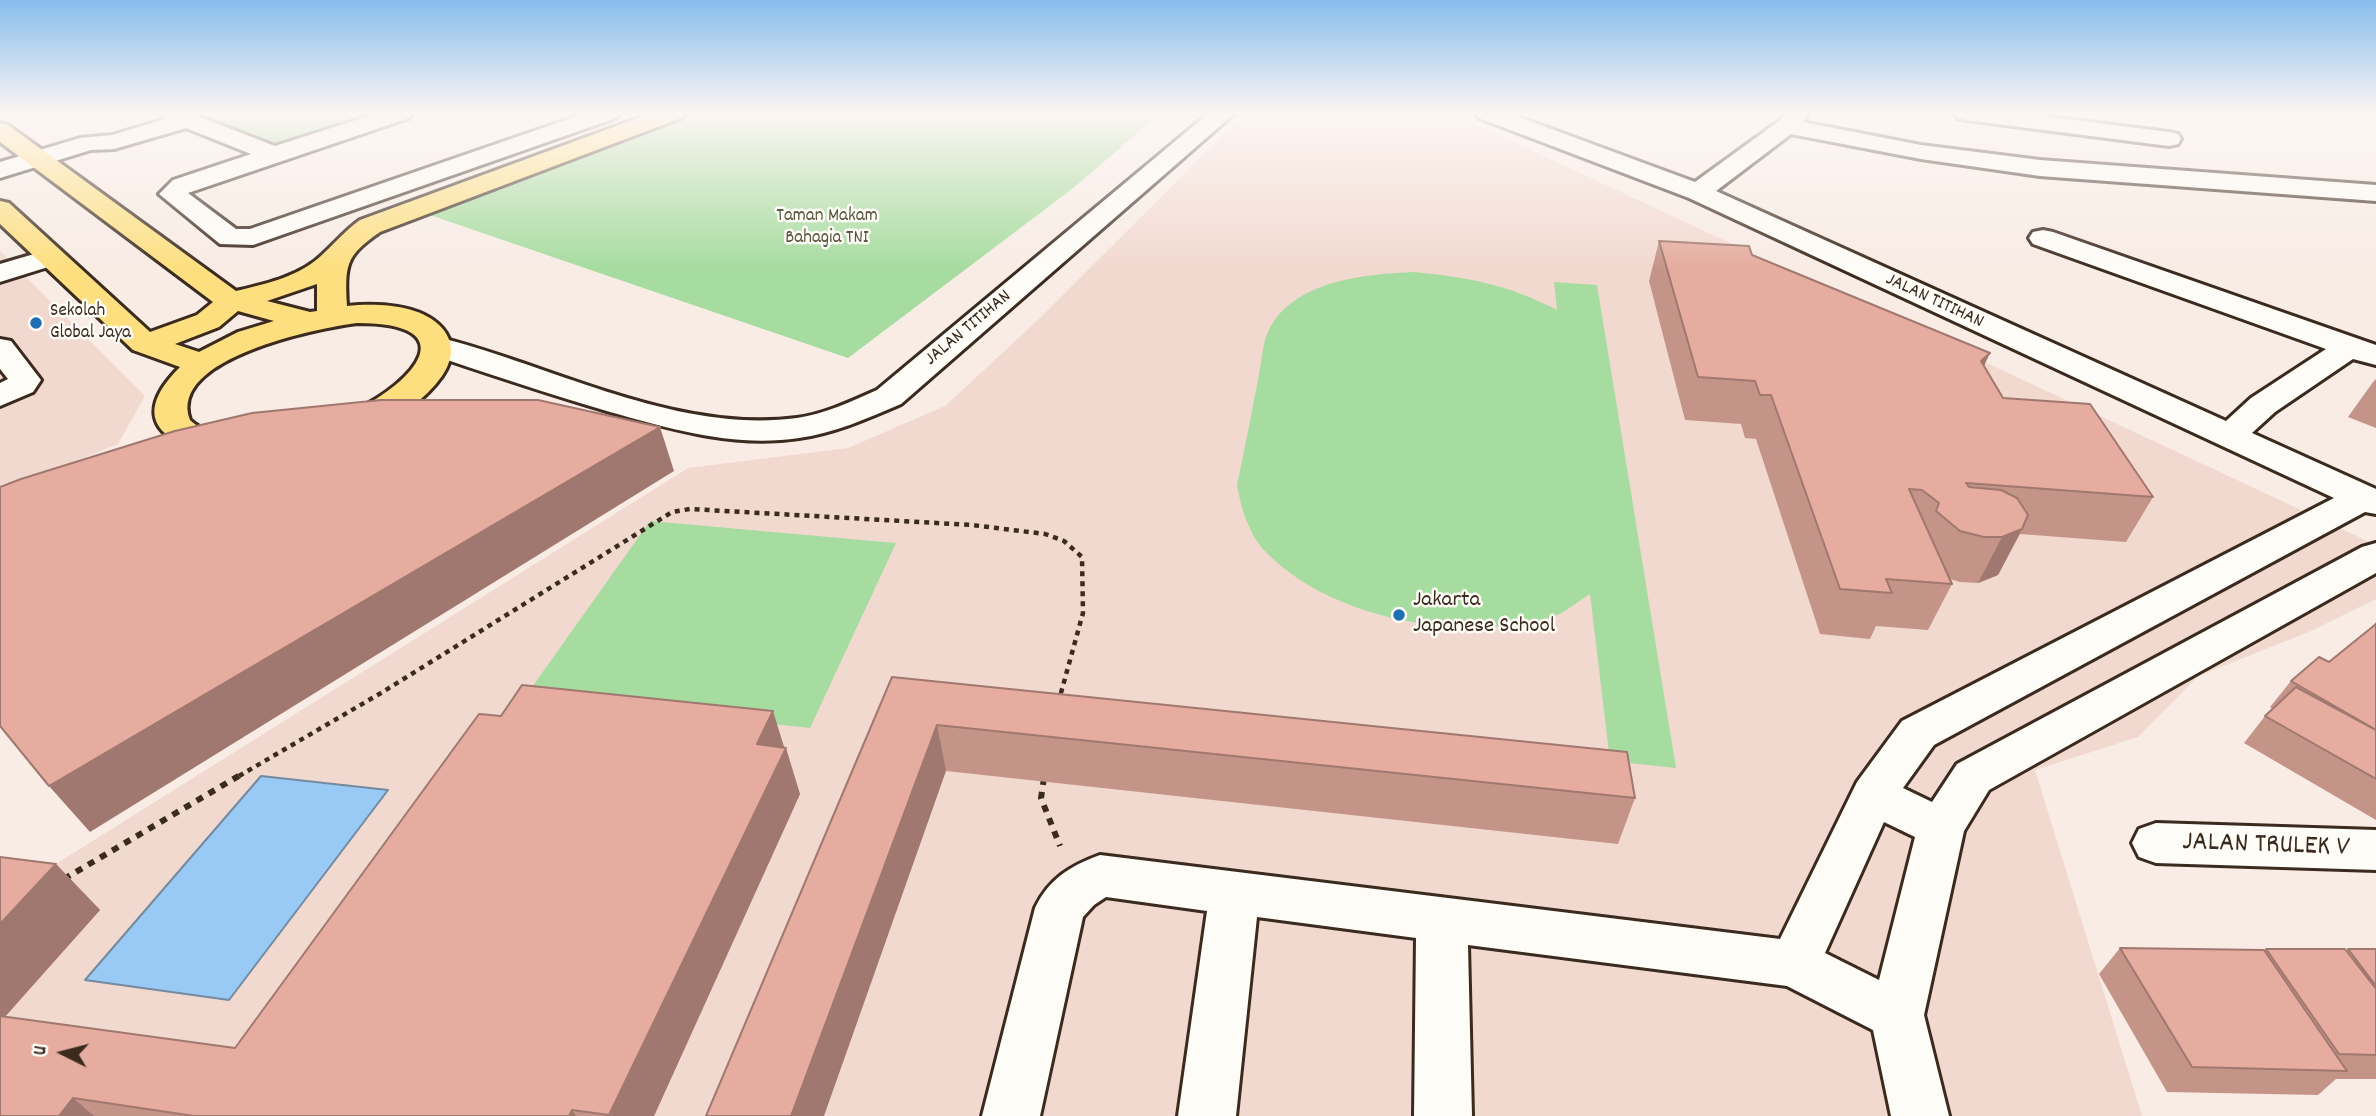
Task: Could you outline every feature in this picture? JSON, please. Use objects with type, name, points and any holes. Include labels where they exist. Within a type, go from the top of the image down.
[{"type":"main road","points":[[48,165],[206,285],[232,301],[320,318]]},
{"type":"main road","points":[[320,318],[332,261],[340,249],[370,226],[533,165]]},
{"type":"main road","points":[[0,209],[144,343],[202,364]]},
{"type":"main road","points":[[144,343],[208,321],[232,301],[301,281],[332,261]]},
{"type":"main road","points":[[193,470],[340,428],[394,403],[414,388],[436,359],[437,346],[429,331],[409,320],[380,314],[320,318],[256,336],[232,346],[202,364],[184,380],[160,425],[176,426],[191,437],[218,444],[292,441]]},
{"type":"street","points":[[0,170],[32,165]]},
{"type":"street","points":[[0,183],[40,165]]},
{"type":"street","points":[[244,165],[182,185],[172,194],[173,197],[219,232],[230,238],[241,239],[456,165]]},
{"type":"street","name":"JALAN TITIHAN","points":[[437,346],[542,382],[713,428],[798,428],[835,420],[889,397],[1162,165]]},
{"type":"street","name":"JALAN TITIHAN","points":[[1626,165],[1698,192],[2369,501]]},
{"type":"street","points":[[1698,192],[1733,165]]},
{"type":"street","points":[[2018,165],[2376,193]]},
{"type":"street","points":[[2043,238],[2363,351]]},
{"type":"street","points":[[0,274],[51,257]]},
{"type":"street","points":[[0,348],[25,380],[0,396]]},
{"type":"street","points":[[2228,437],[2263,405],[2363,351]]},
{"type":"street","name":"JALAN TITIHAN","points":[[547,414],[668,418]]},
{"type":"street","points":[[292,441],[417,422]]},
{"type":"street","points":[[1794,964],[1873,795],[1918,733],[2369,501]]},
{"type":"street","points":[[1920,1116],[1897,1015],[1941,828],[1973,777],[2376,556]]},
{"type":"street","points":[[1873,795],[1941,828]]},
{"type":"street","name":"JALAN TRULEK V","points":[[2156,844],[2376,850]]},
{"type":"street","points":[[1011,1116],[1060,908],[1076,890],[1100,876],[1794,964],[1897,1015]]},
{"type":"street","points":[[1207,1116],[1234,894]]},
{"type":"street","points":[[1442,920],[1443,1116]]},
{"type":"path","points":[[60,882],[381,693],[672,512],[690,509],[972,525],[1045,534],[1064,541],[1082,557],[1083,613],[1058,704]]},
{"type":"path","points":[[1045,771],[1041,798],[1076,890]]},
{"type":"shaded area","name":"Jakarta Japanese School","points":[[1193,165],[1563,165],[2376,545],[2376,599],[2311,631],[2198,676],[2138,737],[2035,770],[2142,1116],[0,1116],[0,899],[688,468],[848,448],[945,406],[1038,320]]},
{"type":"shaded area","name":"Sekolah Global Jaya","points":[[0,251],[145,396],[118,444],[0,492]]},
{"type":"green space","name":"Taman Makam Bahagia TNI","points":[[555,165],[1100,165],[848,358],[427,214]]},
{"type":"green space","points":[[1415,272],[1505,288],[1557,310],[1554,282],[1597,285],[1676,768],[1610,761],[1590,594],[1554,616],[1513,625],[1435,625],[1396,619],[1358,608],[1323,593],[1290,573],[1263,549],[1253,535],[1237,485],[1268,332],[1279,315],[1294,301],[1312,291],[1353,278]]},
{"type":"green space","points":[[650,521],[896,543],[810,728],[525,697]]},
{"type":"water","points":[[261,776],[388,790],[229,1000],[85,980]]},
{"type":"building","points":[[1659,241],[1749,246],[1752,255],[1990,353],[1981,361],[2003,398],[2090,404],[2153,497],[1966,483],[1969,487],[2001,490],[2017,498],[2028,515],[2022,529],[2002,537],[1984,537],[1960,531],[1936,511],[1939,503],[1922,490],[1909,489],[1952,584],[1886,579],[1892,593],[1840,589],[1771,395],[1760,395],[1755,381],[1698,377]]},
{"type":"building","points":[[381,400],[538,400],[660,427],[49,786],[0,726],[0,487],[175,431],[252,413]]},
{"type":"building","points":[[2376,624],[2376,730],[2291,681],[2319,657],[2329,662]]},
{"type":"building","points":[[892,677],[1627,752],[1635,798],[937,725],[791,1116],[706,1116]]},
{"type":"building","points":[[522,685],[773,711],[757,744],[786,748],[609,1115],[572,1110],[569,1116],[194,1116],[73,1098],[59,1116],[0,1116],[0,1016],[235,1048],[479,714],[501,716]]},
{"type":"building","points":[[2296,687],[2376,730],[2376,779],[2265,716]]},
{"type":"building","points":[[0,857],[56,864],[0,924]]},
{"type":"building","points":[[2120,948],[2264,950],[2347,1071],[2192,1067]]},
{"type":"building","points":[[2266,949],[2345,949],[2376,989],[2376,1055],[2339,1054]]},
{"type":"building","points":[[2348,949],[2376,949],[2376,986]]},
{"type":"place","name":"Sekolah Global Jaya","points":[[36,323]]},
{"type":"place","name":"Jakarta Japanese School","points":[[1399,615]]}]
